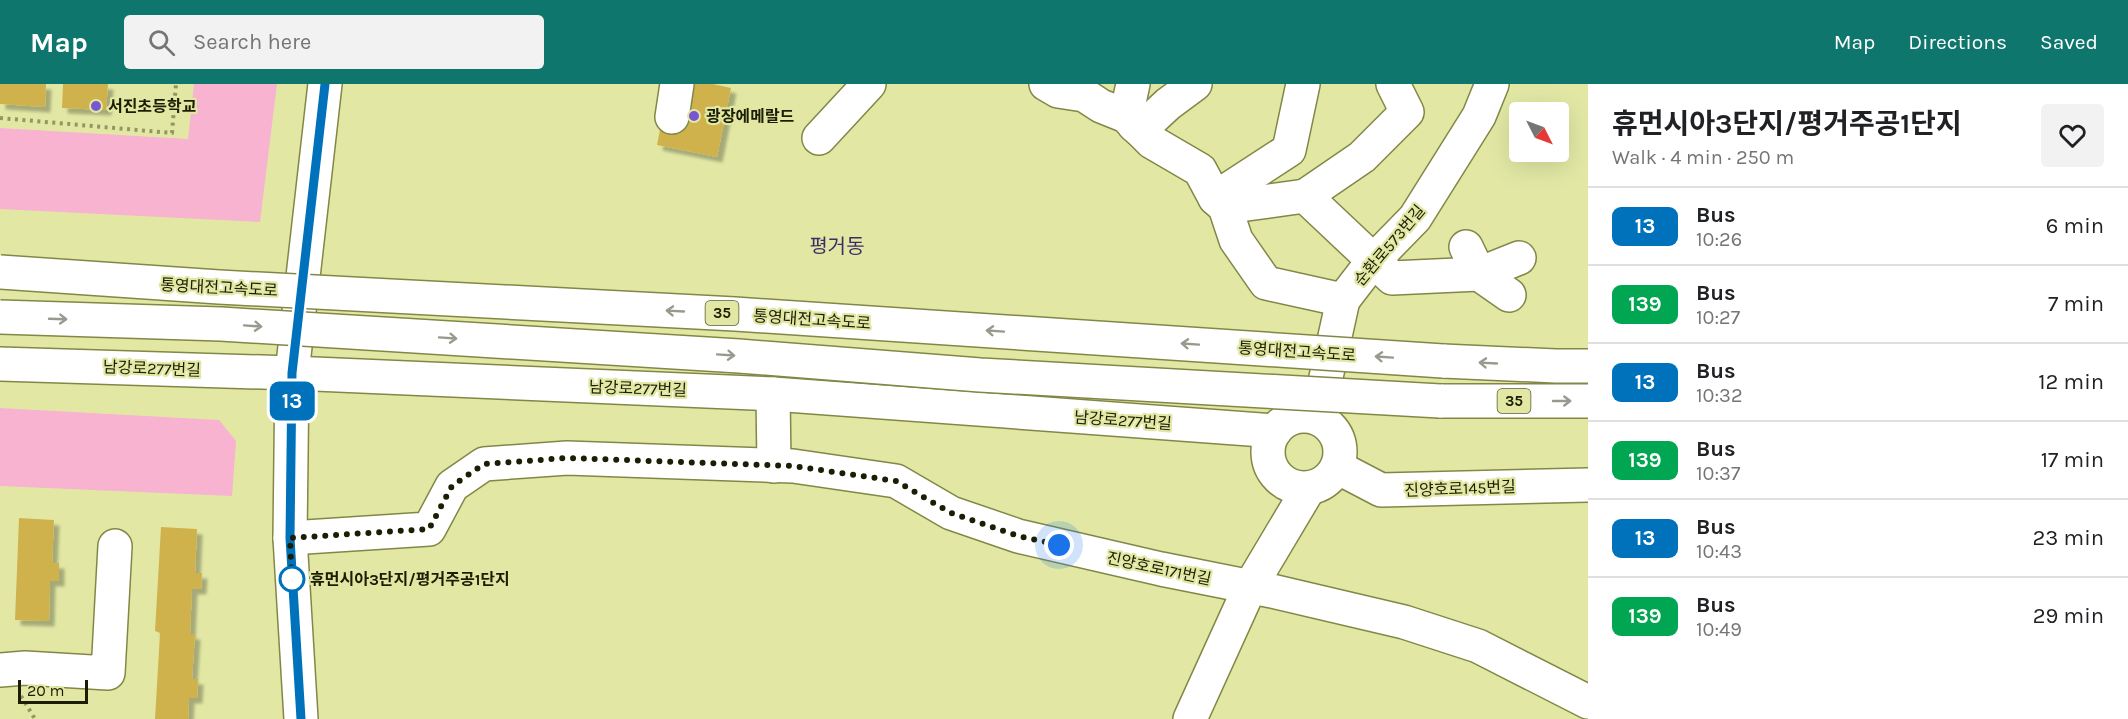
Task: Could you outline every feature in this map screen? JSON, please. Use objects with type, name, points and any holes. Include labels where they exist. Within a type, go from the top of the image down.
[{"type":"main road","points":[[301,719],[290,538],[292,373],[325,84]]},
{"type":"main road","points":[[672,117],[677,84]]},
{"type":"main road","points":[[819,138],[869,84]]},
{"type":"main road","points":[[1046,84],[1058,91],[1084,95],[1130,120],[1140,130],[1168,104],[1195,84]]},
{"type":"main road","points":[[1133,84],[1130,120],[1152,142],[1200,170],[1220,202],[1236,240],[1266,283],[1343,300]]},
{"type":"main road","points":[[1220,202],[1289,150],[1303,84]]},
{"type":"main road","points":[[1220,202],[1305,196],[1362,157],[1407,112],[1393,84]]},
{"type":"main road","name":"순환로573번길","points":[[1317,418],[1343,300],[1373,261],[1415,218],[1479,116],[1492,84]]},
{"type":"main road","points":[[1305,196],[1392,278],[1473,261],[1520,258]]},
{"type":"main road","points":[[1473,261],[1509,295]]},
{"type":"main road","name":"통영대전고속도로","points":[[0,272],[219,287],[735,314],[1443,361],[1588,366]]},
{"type":"main road","name":"35","points":[[0,317],[221,324],[739,356],[992,376],[1440,401],[1588,401]]},
{"type":"main road","name":"남강로277번길","points":[[0,364],[292,373],[773,394],[1275,431]]},
{"type":"main road","points":[[773,394],[774,466]]},
{"type":"main road","points":[[1294,417],[1317,418],[1335,433],[1340,456],[1337,467],[1321,484],[1309,488],[1286,483],[1277,476],[1270,465],[1269,442],[1283,423],[1294,417]]},
{"type":"main road","name":"진양호로171번길","points":[[290,538],[429,529],[452,486],[484,464],[567,458],[793,466],[896,481],[951,513],[1018,536],[1404,622],[1478,646],[1588,702]]},
{"type":"main road","name":"진양호로145번길","points":[[1337,467],[1381,490],[1588,485]]},
{"type":"main road","points":[[1190,719],[1250,587],[1309,488]]},
{"type":"main road","points":[[0,670],[25,668],[108,673],[115,546]]},
{"type":"path","points":[[0,118],[172,133],[176,84]]},
{"type":"shaded area","points":[[194,84],[277,84],[260,222],[0,209],[0,128],[188,139]]},
{"type":"shaded area","points":[[0,408],[219,420],[236,441],[232,496],[0,486]]},
{"type":"building","points":[[0,84],[46,84],[45,107],[0,104]]},
{"type":"building","points":[[63,84],[108,84],[106,110],[62,108]]},
{"type":"building","name":"광장에메랄드","points":[[669,84],[713,84],[731,88],[717,157],[657,145]]},
{"type":"building","points":[[19,518],[54,520],[52,563],[59,563],[59,581],[50,581],[49,621],[15,620]]},
{"type":"building","points":[[161,527],[197,529],[195,573],[202,573],[201,589],[192,589],[190,634],[195,634],[192,679],[198,679],[197,698],[189,698],[188,719],[155,719],[160,633],[155,631]]},
{"type":"bus line","name":"13","points":[[301,719],[290,538],[292,373],[325,84]]},
{"type":"place","name":"서진초등학교","points":[[96,106]]},
{"type":"place","name":"광장에메랄드","points":[[694,116]]},
{"type":"place","name":"휴먼시아3단지/평거주공1단지","points":[[292,579]]},
{"type":"district","name":"평거동","points":[[837,246]]},
{"type":"route","points":[[292,579],[292,584],[290,538],[429,529],[452,486],[484,464],[567,458],[793,466],[896,481],[951,513],[1018,536],[1059,545]]}]
